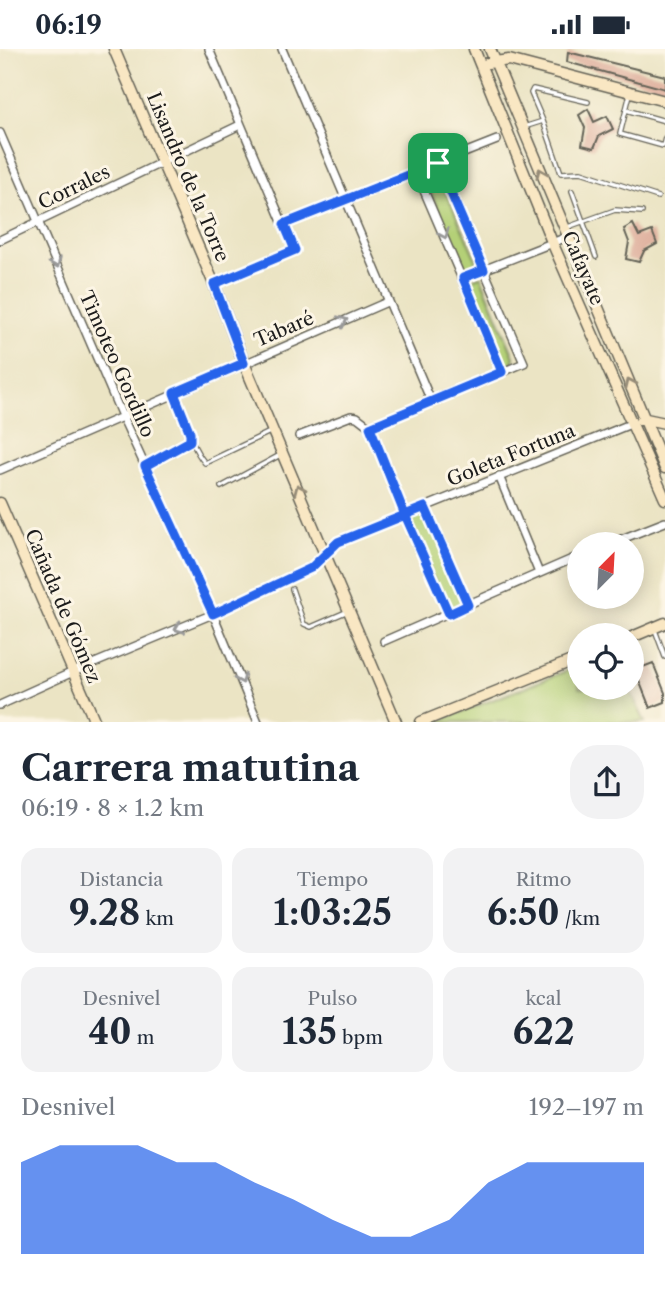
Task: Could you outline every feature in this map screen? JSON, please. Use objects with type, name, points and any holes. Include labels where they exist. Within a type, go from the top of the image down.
[{"type":"street","name":"Lisandro de la Torre","points":[[114,49],[396,722]]},
{"type":"street","points":[[209,49],[295,250],[214,284]]},
{"type":"street","points":[[282,49],[344,201],[431,401]]},
{"type":"street","name":"Cafayate","points":[[474,49],[552,242],[665,499]]},
{"type":"street","name":"Cafayate","points":[[490,49],[665,468]]},
{"type":"street","points":[[481,67],[509,59],[665,101]]},
{"type":"street","name":"Corrales","points":[[0,240],[240,125]]},
{"type":"street","name":"Timoteo Gordillo","points":[[0,132],[258,722]]},
{"type":"street","points":[[284,224],[497,140]]},
{"type":"street","points":[[370,427],[524,363],[438,163]]},
{"type":"street","points":[[416,171],[502,372]]},
{"type":"street","points":[[463,278],[552,242],[565,232]]},
{"type":"street","name":"Tabaré","points":[[0,470],[387,302]]},
{"type":"street","points":[[299,436],[351,416],[357,417],[370,427],[449,614]]},
{"type":"street","points":[[633,422],[646,418],[665,423]]},
{"type":"street","name":"Goleta Fortuna","points":[[0,705],[213,614],[311,568],[338,542],[633,422]]},
{"type":"street","points":[[499,476],[539,573]]},
{"type":"street","name":"Cañada de Gómez","points":[[0,503],[95,722]]},
{"type":"street","points":[[425,507],[468,605]]},
{"type":"street","points":[[638,532],[665,521]]},
{"type":"street","points":[[384,641],[567,562]]},
{"type":"street","points":[[421,722],[567,663]]},
{"type":"lane","points":[[587,102],[533,89],[531,93],[561,173],[580,171],[659,197]]},
{"type":"lane","points":[[631,92],[620,134],[663,146],[665,138]]},
{"type":"lane","points":[[626,110],[665,121]]},
{"type":"lane","points":[[522,128],[543,121]]},
{"type":"lane","points":[[572,191],[596,257]]},
{"type":"lane","points":[[565,232],[615,210],[642,212]]},
{"type":"lane","points":[[174,393],[190,433],[190,441],[205,463],[274,430]]},
{"type":"lane","points":[[145,466],[190,441]]},
{"type":"lane","points":[[221,487],[283,453]]},
{"type":"lane","points":[[292,589],[307,627],[349,610]]},
{"type":"lane","points":[[660,625],[665,657]]},
{"type":"green space","points":[[429,172],[439,177],[476,259],[474,267],[466,268],[462,265],[425,179]]},
{"type":"green space","points":[[481,277],[514,357],[509,367],[502,364],[471,283],[472,279]]},
{"type":"green space","points":[[425,507],[468,605],[449,614],[405,515]]},
{"type":"green space","points":[[567,671],[567,700],[635,700],[645,722],[436,722]]},
{"type":"building","points":[[568,52],[665,76],[665,89],[567,62]]},
{"type":"building","points":[[588,109],[594,122],[607,116],[613,129],[599,136],[594,148],[582,145],[585,128],[579,115]]},
{"type":"building","points":[[633,224],[639,236],[652,231],[657,244],[644,251],[639,262],[626,259],[629,242],[624,229]]},
{"type":"building","points":[[653,663],[665,693],[665,702],[650,708],[644,693],[644,666]]},
{"type":"route","points":[[438,163],[284,224],[295,250],[214,284],[244,363],[174,393],[190,433],[190,441],[145,466],[213,614],[311,568],[338,542],[405,515],[425,507],[468,605],[449,614],[405,515],[370,427],[502,372],[463,278],[484,270],[438,163]]}]
